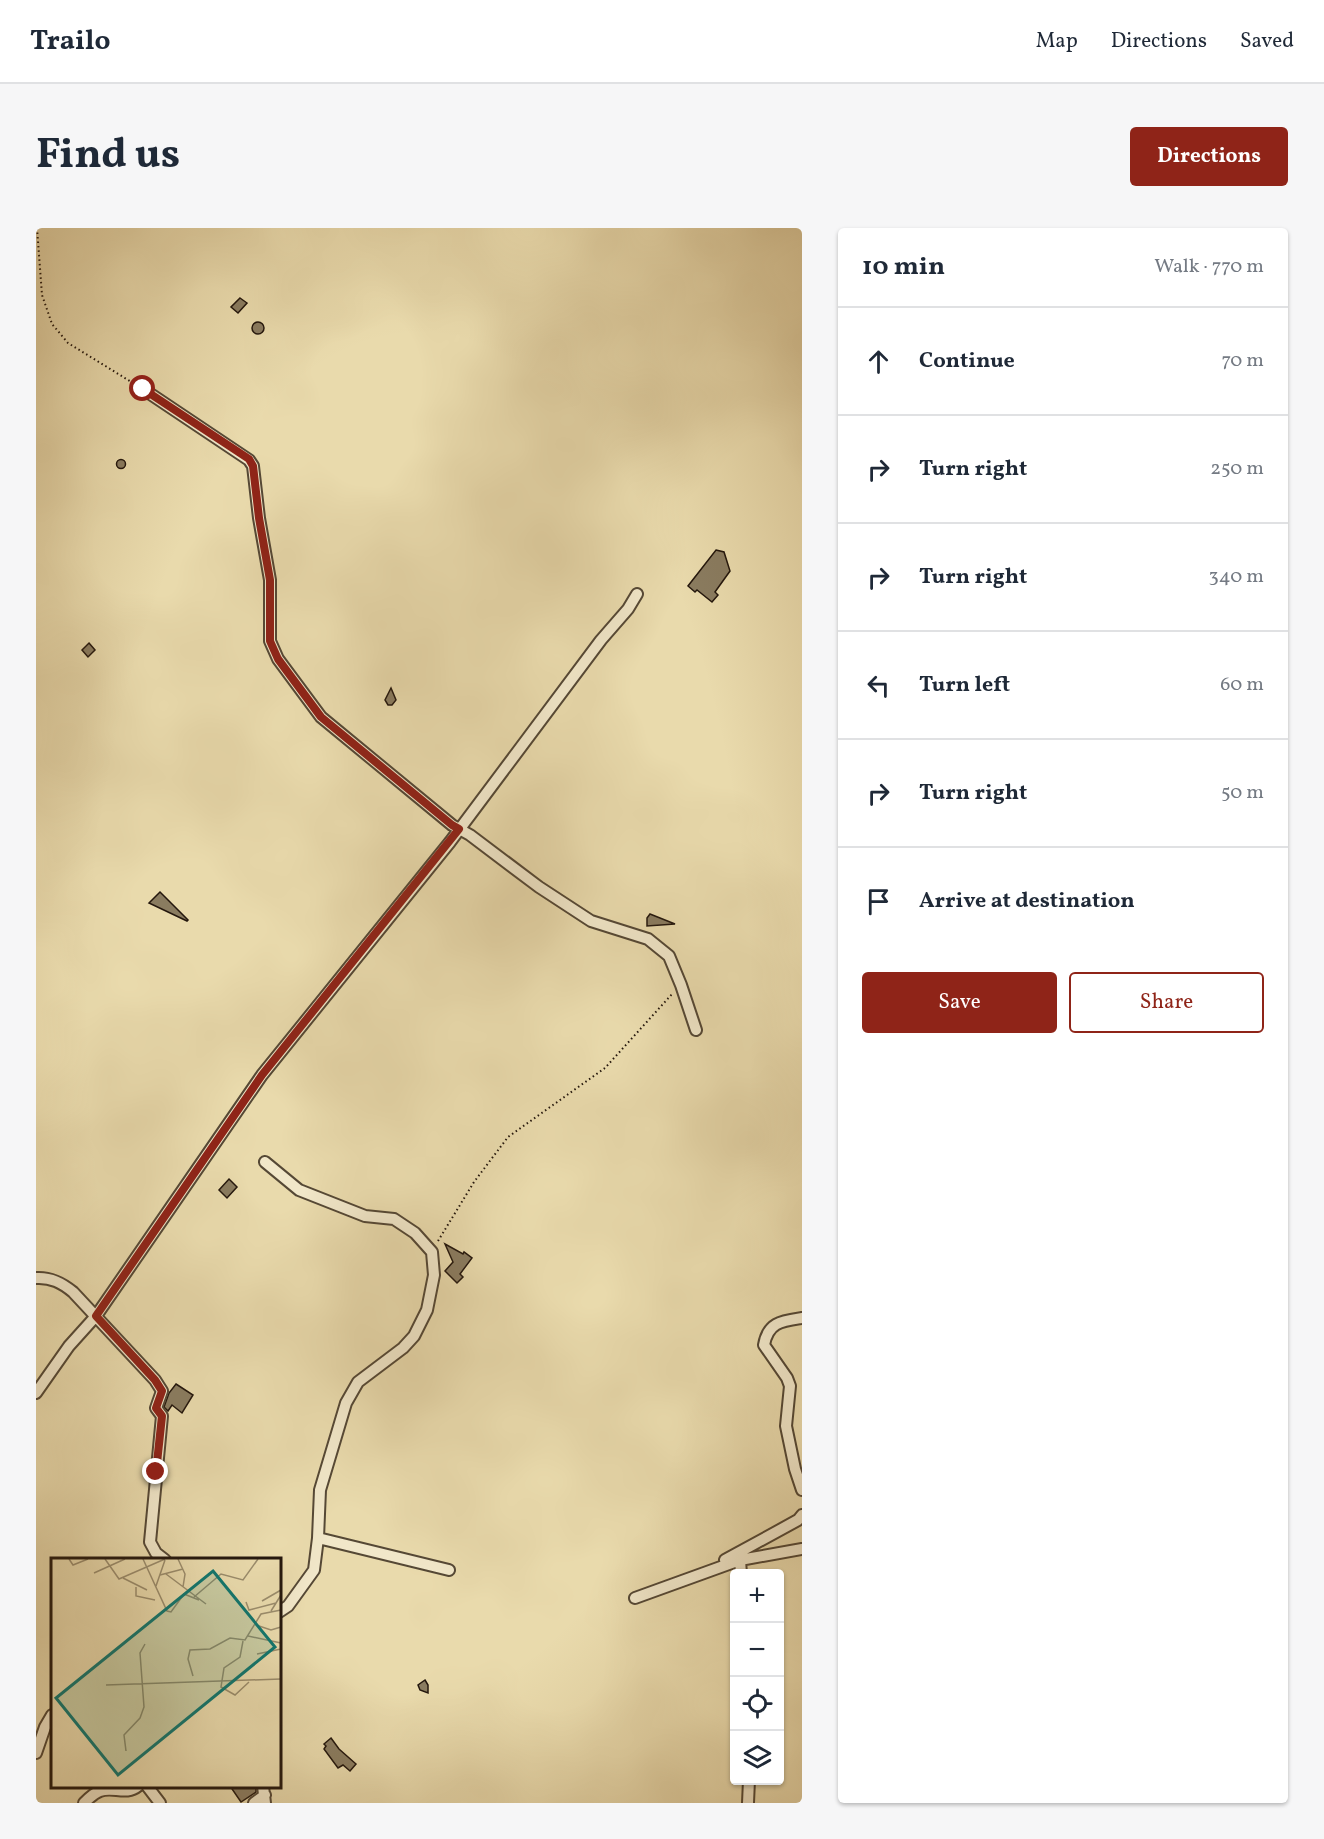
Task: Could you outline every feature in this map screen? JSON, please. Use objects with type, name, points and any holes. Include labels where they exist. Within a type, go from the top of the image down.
[{"type":"street","points":[[143,389],[249,459],[253,466],[270,580],[270,641],[278,659],[321,717],[452,825],[591,921],[648,939],[669,956],[696,1030]]},
{"type":"street","points":[[36,1392],[69,1346],[96,1316],[262,1075],[459,829],[601,640],[628,609],[637,594]]},
{"type":"street","points":[[265,1162],[299,1190],[365,1215],[394,1219],[415,1233],[432,1252],[434,1275],[428,1310],[414,1336],[403,1348],[357,1382],[346,1403],[320,1491],[314,1570],[288,1606],[280,1611]]},
{"type":"street","points":[[36,1278],[44,1277],[62,1283],[82,1300],[155,1380],[162,1391],[156,1408],[162,1416],[150,1542],[156,1553],[162,1558]]},
{"type":"street","points":[[802,1318],[771,1327],[764,1345],[790,1386],[786,1426],[802,1490]]},
{"type":"street","points":[[698,1575],[798,1520],[802,1515]]},
{"type":"street","points":[[318,1538],[449,1570]]},
{"type":"street","points":[[635,1598],[740,1560],[802,1549]]},
{"type":"street","points":[[740,1560],[741,1569]]},
{"type":"street","points":[[36,1753],[41,1726]]},
{"type":"street","points":[[748,1803],[749,1785]]},
{"type":"street","points":[[84,1803],[101,1790],[127,1792],[134,1788]]},
{"type":"street","points":[[149,1788],[160,1803]]},
{"type":"street","points":[[254,1803],[264,1795]]},
{"type":"path","points":[[37,228],[42,295],[52,324],[68,343],[143,389]]},
{"type":"path","points":[[432,1252],[474,1182],[508,1137],[605,1068],[681,985]]},
{"type":"building","points":[[240,298],[247,303],[238,313],[231,307]]},
{"type":"building","points":[[260,322],[264,328],[260,334],[256,334],[252,326]]},
{"type":"building","points":[[121,459],[126,464],[121,469],[116,464]]},
{"type":"building","points":[[716,550],[724,552],[730,571],[715,592],[718,595],[712,602],[688,586]]},
{"type":"building","points":[[89,643],[95,650],[88,657],[82,650]]},
{"type":"building","points":[[391,688],[396,700],[392,705],[388,705],[385,700]]},
{"type":"building","points":[[160,892],[188,920],[187,921],[149,903]]},
{"type":"building","points":[[650,914],[675,924],[647,926],[647,918]]},
{"type":"building","points":[[229,1179],[237,1187],[227,1198],[219,1190]]},
{"type":"building","points":[[445,1244],[472,1258],[460,1274],[463,1277],[457,1283],[445,1271],[453,1262]]},
{"type":"building","points":[[176,1384],[193,1395],[182,1413],[172,1405],[168,1411],[164,1407],[169,1393]]},
{"type":"building","points":[[425,1680],[428,1693],[420,1690],[418,1685]]},
{"type":"building","points":[[331,1738],[339,1749],[356,1764],[350,1771],[343,1765],[338,1768],[324,1749],[326,1746],[324,1744]]},
{"type":"building","points":[[231,1788],[256,1788],[256,1792],[241,1802]]},
{"type":"route","points":[[143,389],[245,455],[253,466],[270,580],[270,641],[278,659],[321,717],[459,829],[262,1075],[96,1316],[155,1380],[162,1391],[156,1408],[162,1416],[156,1472]]}]
